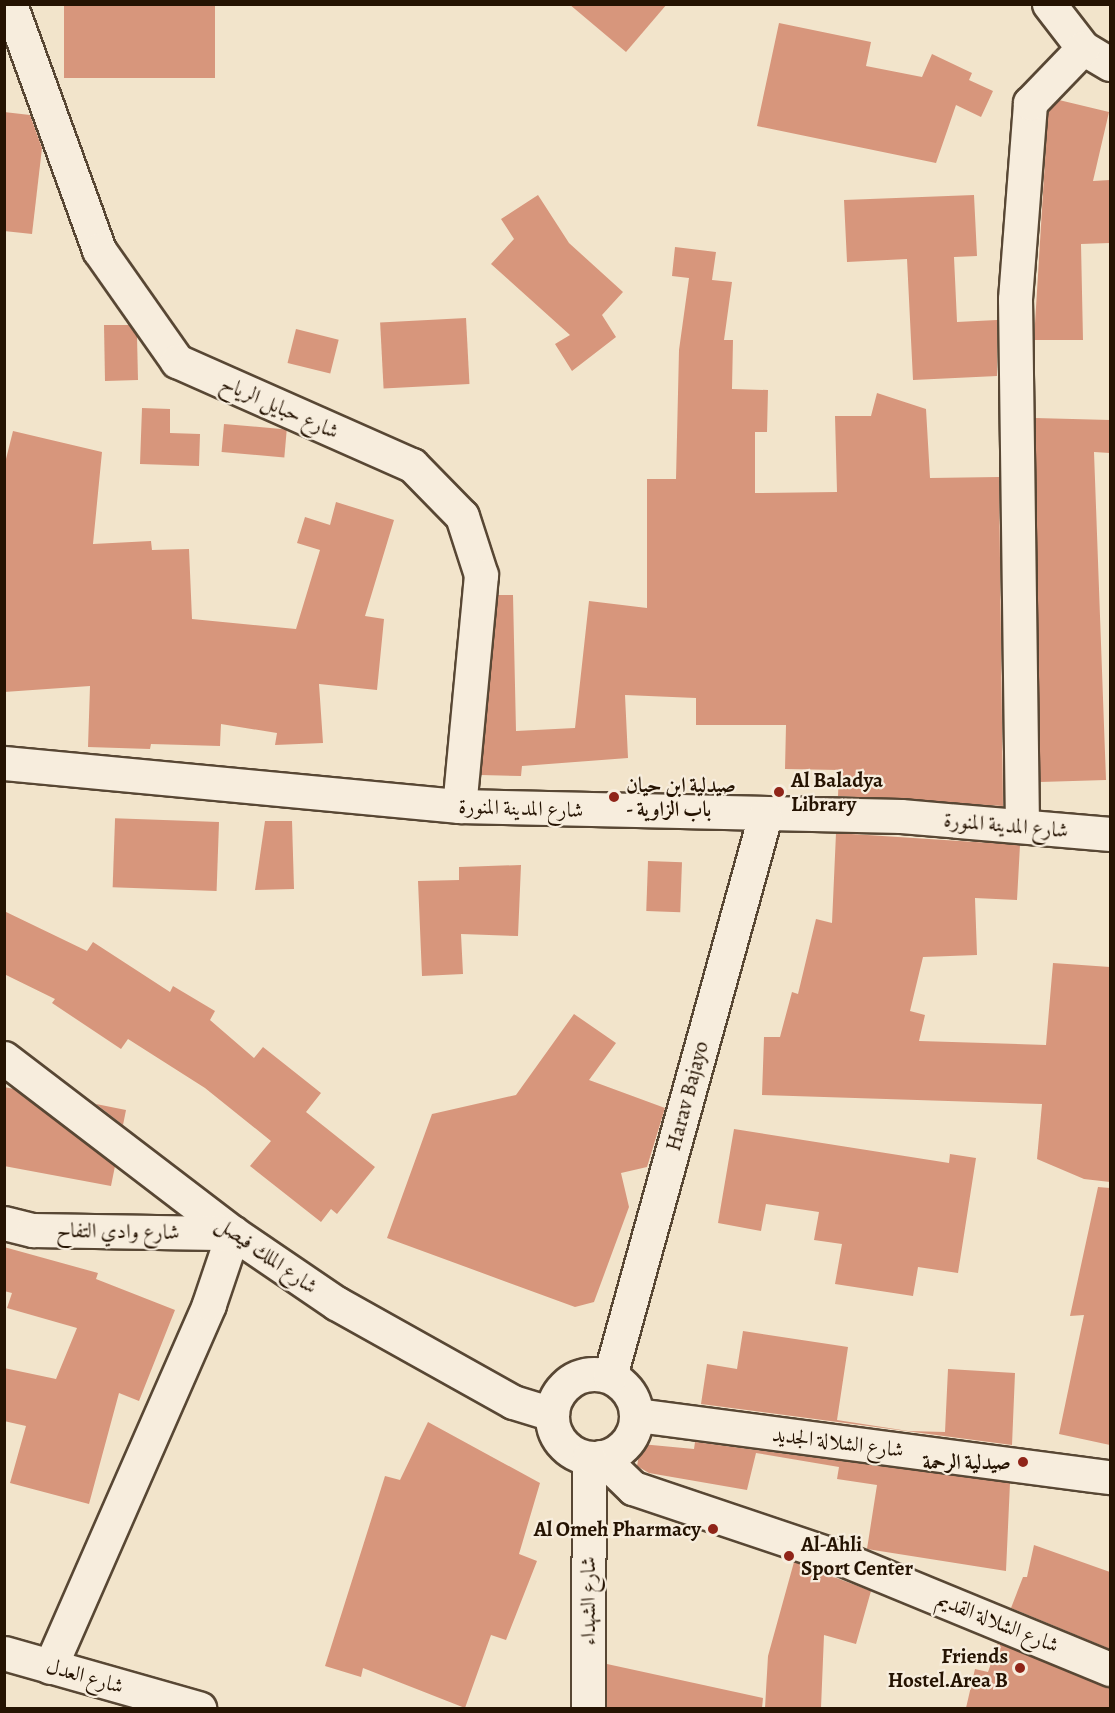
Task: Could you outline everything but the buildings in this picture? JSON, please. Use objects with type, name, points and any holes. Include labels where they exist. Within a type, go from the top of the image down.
[{"type":"street","name":"شارع حبايل الرياح","points":[[10,4],[99,250],[177,361],[412,465],[462,516],[481,575],[459,806]]},
{"type":"street","points":[[1049,4],[1083,48],[1110,64]]},
{"type":"street","points":[[1022,826],[1015,298],[1030,103],[1083,48]]},
{"type":"street","name":"شارع المدينة المنورة","points":[[4,763],[459,806],[765,816],[901,816],[1110,834]]},
{"type":"street","name":"Harav Bajayo","points":[[610,1376],[765,816]]},
{"type":"street","name":"شارع الملك فيصل","points":[[4,1058],[232,1233],[336,1303],[513,1402],[552,1414]]},
{"type":"street","name":"شارع وادي التفاح","points":[[4,1223],[33,1230],[232,1233]]},
{"type":"street","points":[[50,1667],[209,1304],[232,1233]]},
{"type":"street","points":[[583,1375],[610,1376],[629,1391],[637,1414],[626,1443],[595,1458],[566,1448],[552,1414],[561,1389],[571,1380],[583,1375]]},
{"type":"street","name":"شارع الشلالة الجديد","points":[[637,1414],[1110,1477]]},
{"type":"street","name":"شارع الشلالة القديم","points":[[595,1458],[633,1488],[838,1557],[1110,1670]]},
{"type":"street","name":"شارع الشهداء","points":[[588,1708],[595,1458]]},
{"type":"street","name":"شارع العدل","points":[[4,1653],[200,1708]]},
{"type":"place","name":"Al Baladya Library","points":[[779,792]]},
{"type":"place","name":"صيدلية ابن حيان - باب الزاوية","points":[[614,797]]},
{"type":"place","name":"صيدلية الرحمة","points":[[1023,1462]]},
{"type":"place","name":"Al Omeh Pharmacy","points":[[713,1529]]},
{"type":"place","name":"Al-Ahli Sport Center","points":[[789,1556]]},
{"type":"place","name":"Friends Hostel.Area B","points":[[1020,1668]]}]
